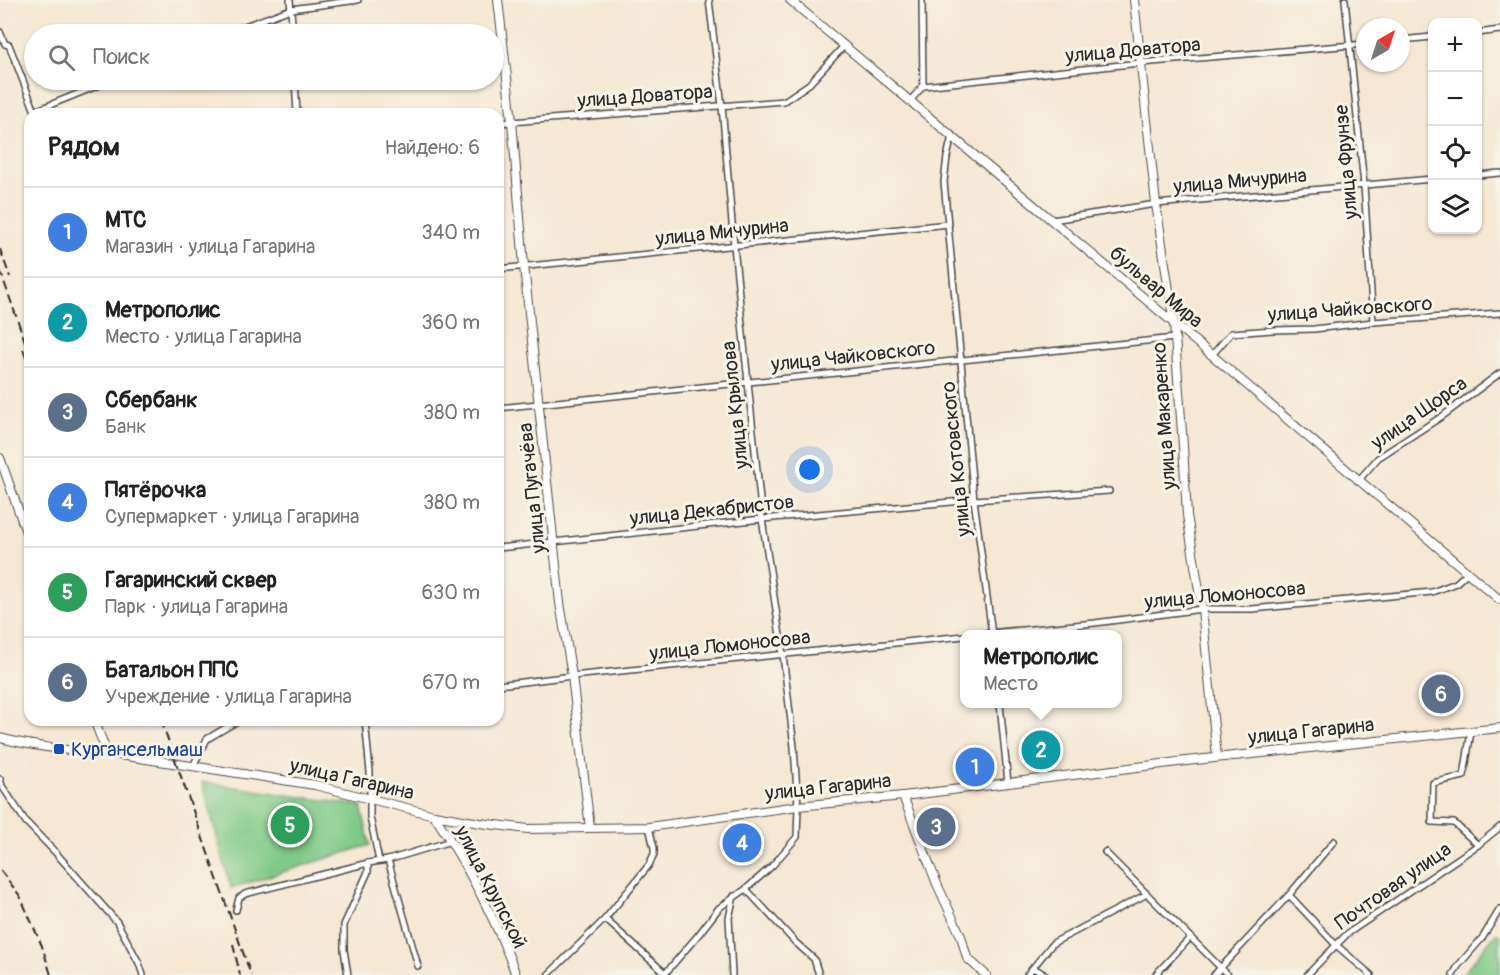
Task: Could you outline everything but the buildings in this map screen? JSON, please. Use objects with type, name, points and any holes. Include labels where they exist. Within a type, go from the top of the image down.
[{"type":"main road","name":"улица Пугачёва","points":[[498,0],[501,24]]},
{"type":"main road","name":"бульвар Мира","points":[[790,0],[1500,600]]},
{"type":"main road","name":"улица Макаренко","points":[[1134,0],[1156,204],[1174,324],[1187,515],[1202,609],[1217,758]]},
{"type":"main road","name":"улица Пугачёва","points":[[504,52],[560,603],[572,676],[590,828]]},
{"type":"main road","points":[[0,458],[24,526]]},
{"type":"main road","points":[[96,726],[107,753]]},
{"type":"main road","name":"улица Гагарина","points":[[0,738],[27,744],[107,753],[315,785],[434,815],[528,829],[649,827],[798,806],[1500,728]]},
{"type":"main road","points":[[903,796],[937,884],[961,936],[967,958],[987,975]]},
{"type":"main road","name":"улица Крупской","points":[[434,815],[484,902],[516,975]]},
{"type":"street","points":[[290,0],[292,24]]},
{"type":"street","points":[[250,24],[291,9],[358,0]]},
{"type":"street","name":"улица Крылова","points":[[666,974],[719,908],[746,889],[772,866],[797,837],[798,806],[794,747],[783,655],[762,519],[722,106],[709,0]]},
{"type":"street","points":[[910,101],[923,86],[922,0]]},
{"type":"street","name":"улица Фрунзе","points":[[1345,0],[1364,185],[1373,322]]},
{"type":"street","points":[[1482,32],[1500,30]]},
{"type":"street","points":[[0,32],[5,44],[9,45],[24,84]]},
{"type":"street","points":[[1410,39],[1428,37]]},
{"type":"street","name":"улица Доватора","points":[[923,86],[1140,63],[1356,45]]},
{"type":"street","name":"улица Доватора","points":[[504,122],[784,101],[809,84],[844,46]]},
{"type":"street","points":[[26,90],[33,108]]},
{"type":"street","points":[[44,108],[87,90]]},
{"type":"street","points":[[296,90],[297,108]]},
{"type":"street","name":"улица Котовского","points":[[952,136],[944,182],[974,500],[991,630]]},
{"type":"street","points":[[1482,175],[1500,173]]},
{"type":"street","name":"улица Мичурина","points":[[1052,220],[1156,204],[1428,179]]},
{"type":"street","name":"улица Мичурина","points":[[504,268],[949,224]]},
{"type":"street","name":"улица Чайковского","points":[[1212,355],[1231,333],[1314,329],[1500,312]]},
{"type":"street","name":"улица Чайковского","points":[[504,407],[1175,338]]},
{"type":"street","name":"улица Щорса","points":[[1358,481],[1378,458],[1444,415],[1500,374]]},
{"type":"street","name":"улица Декабристов","points":[[504,547],[762,519],[974,500],[1109,491]]},
{"type":"street","name":"улица Ломоносова","points":[[1029,630],[1202,609],[1252,609],[1432,592],[1456,583],[1467,572]]},
{"type":"street","name":"улица Ломоносова","points":[[504,684],[960,636]]},
{"type":"street","points":[[1000,708],[1008,783]]},
{"type":"street","points":[[193,766],[207,739],[229,726]]},
{"type":"street","points":[[366,726],[370,772],[370,817],[379,861]]},
{"type":"street","points":[[1471,731],[1464,776],[1433,783],[1432,822],[1454,823],[1478,844]]},
{"type":"street","points":[[0,779],[2,786],[26,822],[56,852],[117,922],[143,975]]},
{"type":"street","points":[[548,975],[605,919],[652,860],[654,848],[649,827]]},
{"type":"street","name":"Почтовая улица","points":[[1307,975],[1347,934],[1500,827]]},
{"type":"street","points":[[236,910],[239,898],[245,894],[388,860],[451,841]]},
{"type":"street","points":[[1214,975],[1289,895],[1334,841]]},
{"type":"street","points":[[1105,852],[1228,975]]},
{"type":"street","points":[[388,860],[418,966]]},
{"type":"street","points":[[348,975],[344,950],[344,925],[368,872],[368,863]]},
{"type":"street","points":[[746,889],[814,959],[819,975]]},
{"type":"street","points":[[1027,975],[1053,943],[1147,894]]},
{"type":"street","points":[[1289,895],[1336,945],[1371,975]]},
{"type":"street","points":[[732,975],[729,918],[734,896]]},
{"type":"street","points":[[1453,975],[1483,937],[1500,909]]},
{"type":"street","points":[[605,919],[666,974]]},
{"type":"street","points":[[1155,975],[1190,938]]},
{"type":"street","points":[[1033,968],[1046,975]]},
{"type":"green space","points":[[202,782],[361,806],[370,845],[231,888]]},
{"type":"green space","points":[[1496,933],[1500,935],[1500,975],[1462,975]]},
{"type":"railway","points":[[0,249],[10,277]]},
{"type":"railway","points":[[0,270],[24,339]]},
{"type":"railway","points":[[163,726],[251,975]]},
{"type":"railway","points":[[0,870],[20,896],[42,946],[51,975]]},
{"type":"railway","points":[[233,944],[240,975]]},
{"type":"place","name":"Батальон ППС","points":[[1441,694]]},
{"type":"place","name":"Кургансельмаш","points":[[59,749]]},
{"type":"place","name":"Метрополис","points":[[1041,750]]},
{"type":"place","name":"МТС","points":[[975,767]]},
{"type":"place","name":"Гагаринский сквер","points":[[290,825]]},
{"type":"place","name":"Сбербанк","points":[[936,827]]},
{"type":"place","name":"Пятёрочка","points":[[742,843]]}]
